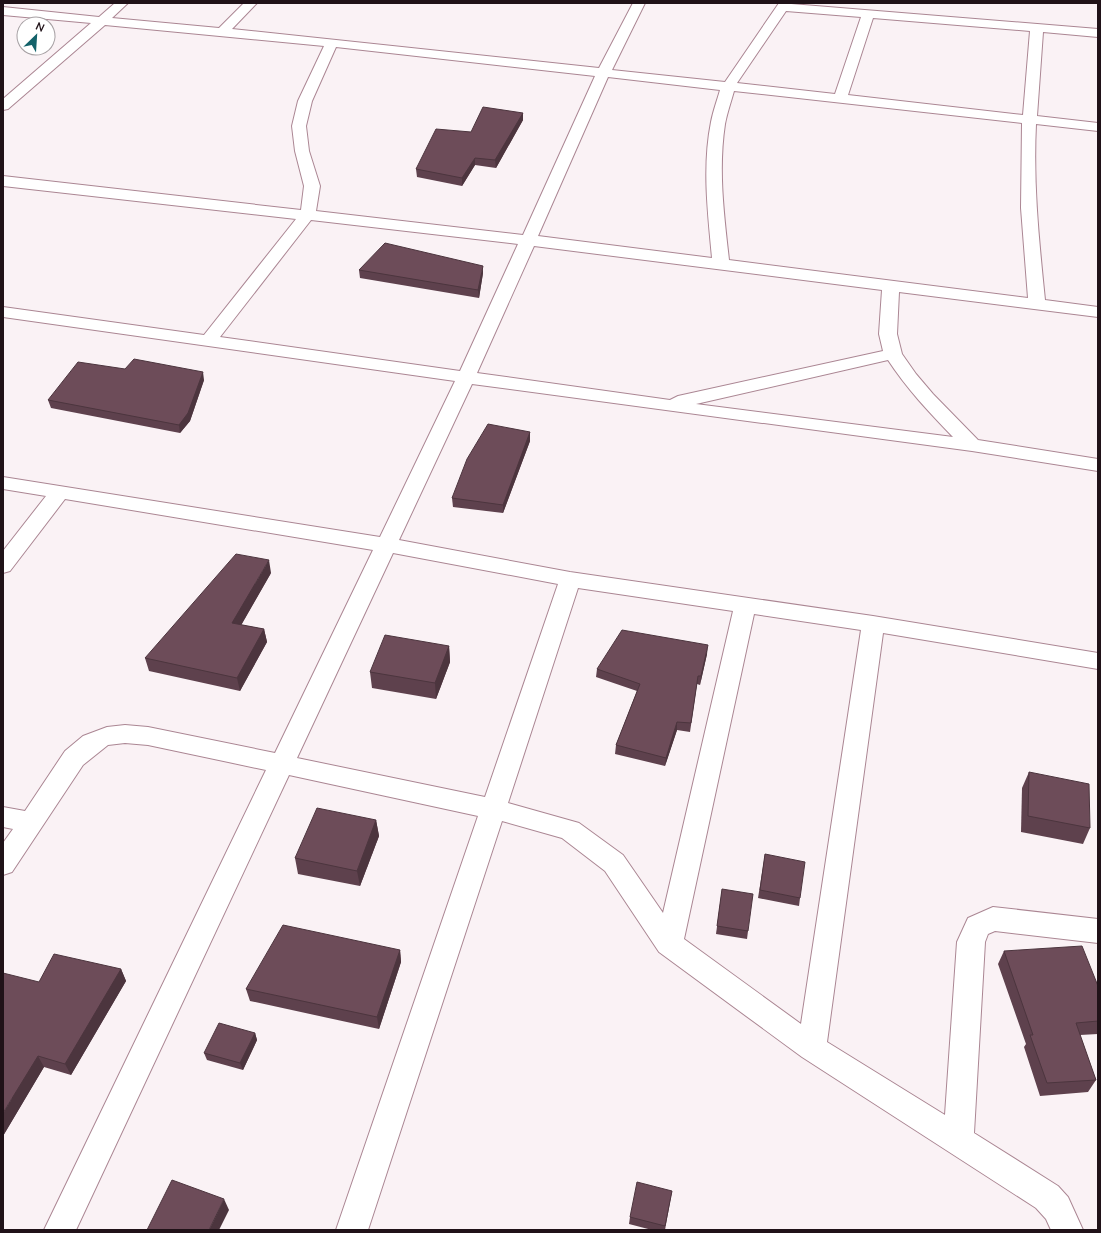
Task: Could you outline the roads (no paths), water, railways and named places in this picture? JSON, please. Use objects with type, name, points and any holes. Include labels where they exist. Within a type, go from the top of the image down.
[{"type":"street","points":[[3,106],[122,3]]},
{"type":"street","points":[[223,31],[251,3]]},
{"type":"street","points":[[60,1230],[466,378],[602,74],[639,3]]},
{"type":"street","points":[[891,16],[895,3]]},
{"type":"street","points":[[721,264],[715,206],[714,163],[718,123],[728,87],[784,5],[868,15],[1098,33]]},
{"type":"street","points":[[3,11],[332,42],[602,74],[1098,128]]},
{"type":"street","points":[[840,100],[868,15]]},
{"type":"street","points":[[1037,29],[1028,120],[1028,196],[1038,304]]},
{"type":"street","points":[[208,341],[308,214],[312,186],[302,151],[299,126],[306,101],[332,42]]},
{"type":"street","points":[[3,181],[308,214],[528,240],[1098,312]]},
{"type":"street","points":[[891,286],[888,334],[893,354],[909,378],[926,398],[972,446]]},
{"type":"street","points":[[3,312],[466,378],[972,446],[1098,465]]},
{"type":"street","points":[[663,405],[893,354]]},
{"type":"street","points":[[3,483],[386,545],[570,579],[873,624],[1098,661]]},
{"type":"street","points":[[3,566],[60,493]]},
{"type":"street","points":[[352,1230],[570,579]]},
{"type":"street","points":[[669,944],[745,606]]},
{"type":"street","points":[[812,1048],[873,624]]},
{"type":"street","points":[[3,864],[74,758],[88,744],[104,735],[126,734],[148,736],[494,809],[570,830],[614,863],[669,944],[812,1048],[1047,1197],[1073,1228]]},
{"type":"street","points":[[3,817],[30,822]]},
{"type":"street","points":[[958,1140],[971,942],[978,926],[993,919],[1098,930]]}]
